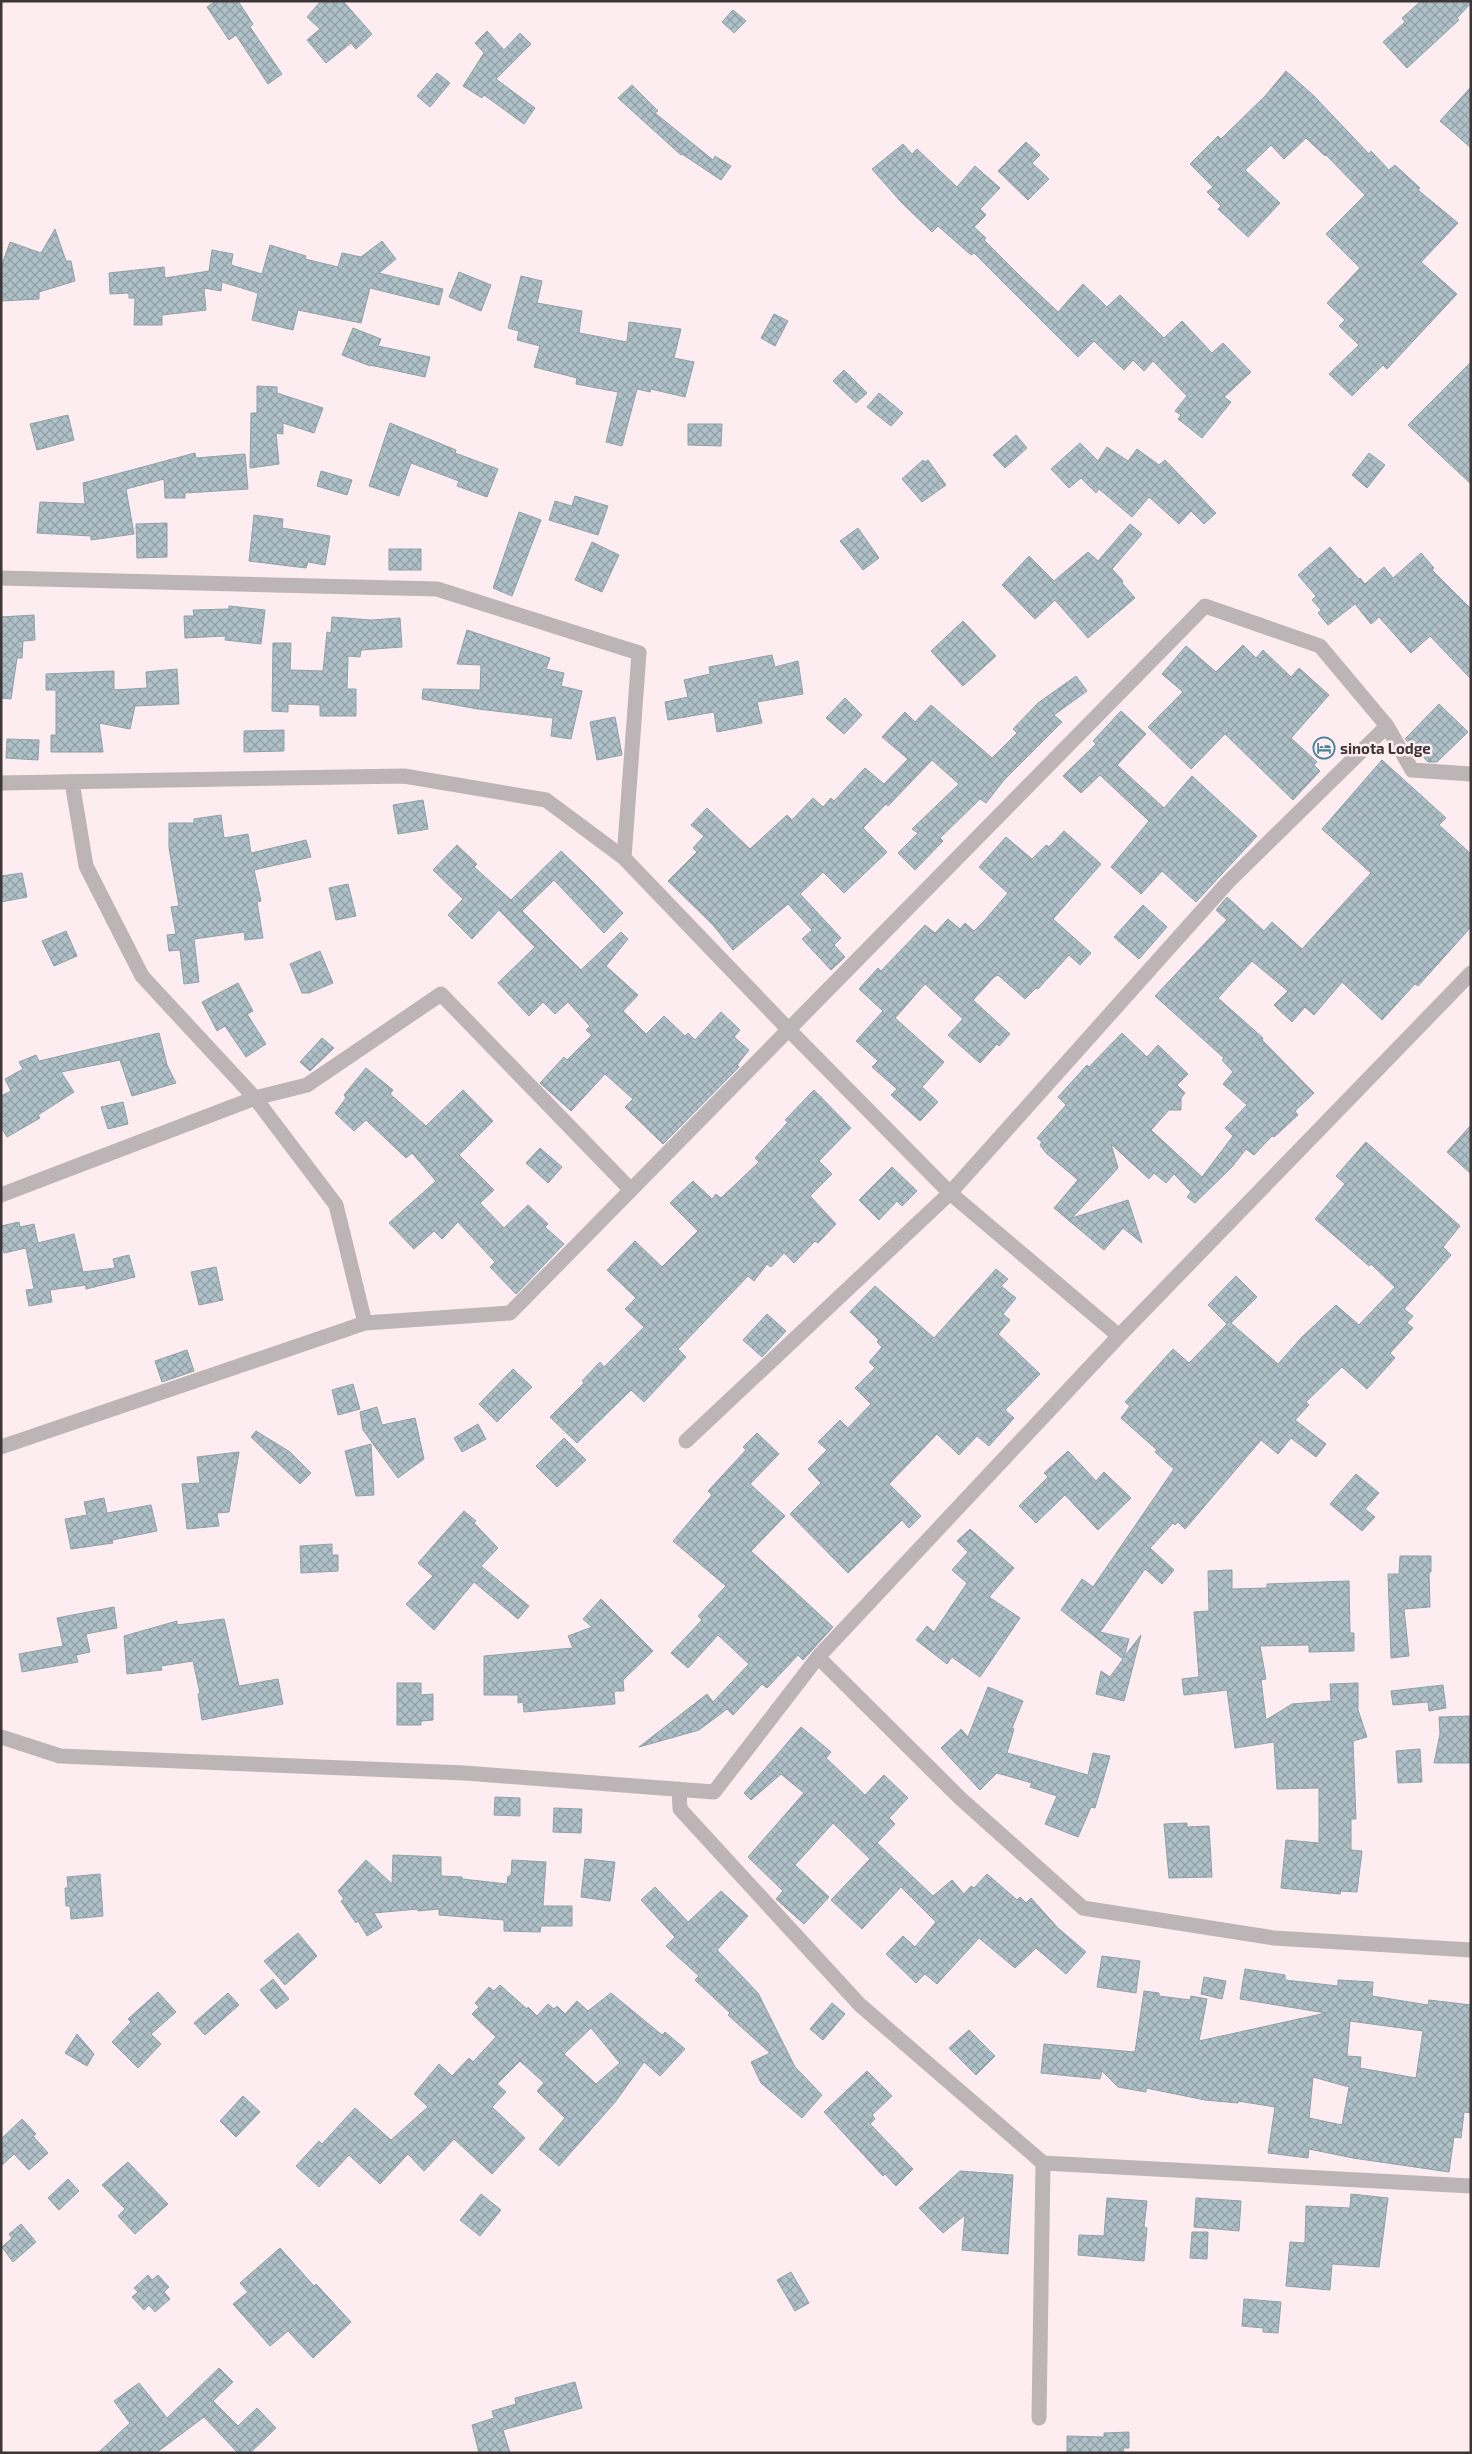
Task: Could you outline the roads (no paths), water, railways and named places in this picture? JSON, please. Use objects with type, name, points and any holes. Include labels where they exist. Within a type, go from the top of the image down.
[{"type":"street","points":[[1,578],[437,589],[639,652],[624,858]]},
{"type":"street","points":[[1,1446],[364,1323],[510,1313],[1205,606],[1320,646],[1387,726],[1412,770],[1471,774]]},
{"type":"street","points":[[686,1441],[950,1194],[1228,882],[1387,726]]},
{"type":"street","points":[[1,783],[404,776],[546,800],[624,858],[950,1194],[1119,1336]]},
{"type":"street","points":[[72,782],[86,866],[142,976],[255,1098],[336,1205],[364,1323]]},
{"type":"street","points":[[1,1737],[60,1756],[465,1774],[714,1792],[818,1657],[1119,1336],[1471,973]]},
{"type":"street","points":[[1,1195],[255,1098],[307,1085],[441,994],[631,1190]]},
{"type":"street","points":[[818,1657],[961,1799],[1083,1908],[1274,1938],[1471,1950]]},
{"type":"street","points":[[679,1789],[680,1809],[860,2005],[1043,2164],[1471,2186]]},
{"type":"street","points":[[1038,2418],[1043,2164]]},
{"type":"place","name":"sinota Lodge","points":[[1324,748]]}]
